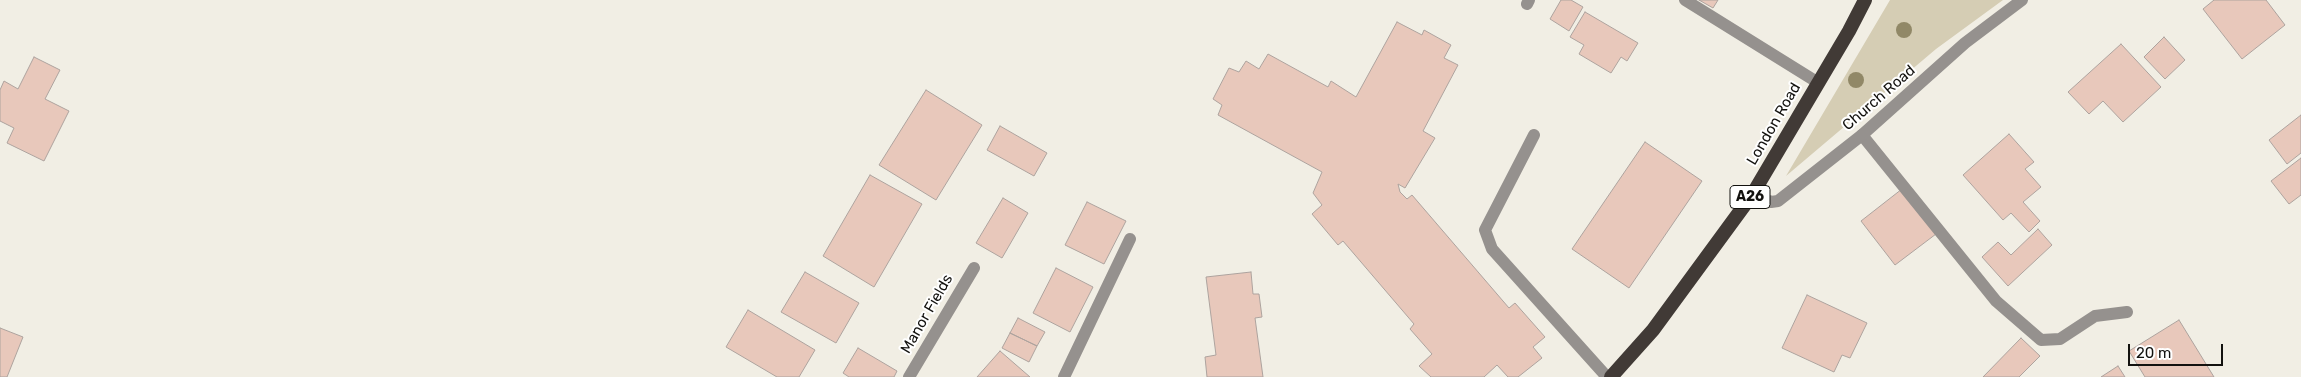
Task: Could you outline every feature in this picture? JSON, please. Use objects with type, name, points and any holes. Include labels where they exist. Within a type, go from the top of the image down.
[{"type":"highway","name":"London Road","points":[[1611,377],[1653,330],[1752,194],[1865,0]]},
{"type":"street","points":[[1685,0],[1817,82]]},
{"type":"street","name":"Church Road","points":[[1752,194],[1771,202],[1778,201],[1862,135],[1965,43],[2022,0]]},
{"type":"street","points":[[1862,135],[1996,300],[2041,340],[2060,339],[2095,316],[2127,312]]},
{"type":"street","points":[[1534,136],[1485,230],[1492,249],[1607,377]]},
{"type":"street","points":[[1064,377],[1130,239]]},
{"type":"street","name":"Manor Fields","points":[[909,377],[974,268]]},
{"type":"shaded area","points":[[1890,0],[2003,0],[1936,49],[1786,176]]},
{"type":"building","points":[[1561,0],[1571,0],[1583,7],[1569,31],[1550,19]]},
{"type":"building","points":[[1699,0],[1718,0],[1713,8]]},
{"type":"building","points":[[2214,0],[2266,0],[2285,25],[2242,59],[2203,9]]},
{"type":"building","points":[[1585,12],[1638,43],[1627,61],[1621,57],[1611,73],[1579,54],[1584,45],[1570,37]]},
{"type":"building","points":[[1397,22],[1422,35],[1424,30],[1451,45],[1444,58],[1458,65],[1423,131],[1435,138],[1405,188],[1398,184],[1400,192],[1407,199],[1412,195],[1509,308],[1515,303],[1545,337],[1533,347],[1542,358],[1518,377],[1508,377],[1497,365],[1484,377],[1431,377],[1419,366],[1432,354],[1410,329],[1414,324],[1343,241],[1338,245],[1312,214],[1322,205],[1313,193],[1322,172],[1218,115],[1222,105],[1213,99],[1229,68],[1239,72],[1246,61],[1259,69],[1268,54],[1328,87],[1331,81],[1356,97]]},
{"type":"building","points":[[2164,37],[2185,60],[2165,79],[2144,57]]},
{"type":"building","points":[[2121,44],[2161,87],[2123,122],[2103,101],[2089,114],[2068,92]]},
{"type":"building","points":[[34,57],[60,70],[45,99],[69,111],[44,161],[7,143],[14,128],[0,121],[0,90],[4,81],[18,89]]},
{"type":"building","points":[[926,90],[982,125],[936,200],[879,165]]},
{"type":"building","points":[[2301,115],[2301,153],[2287,164],[2269,140]]},
{"type":"building","points":[[1000,126],[1047,153],[1034,176],[987,150]]},
{"type":"building","points":[[2009,134],[2034,162],[2025,169],[2041,187],[2023,202],[2040,221],[2029,232],[2011,213],[2003,220],[1963,175]]},
{"type":"building","points":[[1645,142],[1702,181],[1629,288],[1572,249]]},
{"type":"building","points":[[2301,158],[2301,195],[2289,204],[2271,181]]},
{"type":"building","points":[[870,175],[922,204],[874,287],[823,256]]},
{"type":"building","points":[[1902,189],[1936,234],[1895,265],[1861,221]]},
{"type":"building","points":[[1003,198],[1028,213],[1002,258],[976,243]]},
{"type":"building","points":[[1087,202],[1126,221],[1104,264],[1065,245]]},
{"type":"building","points":[[2038,229],[2052,245],[2008,286],[1982,257],[1998,242],[2011,255]]},
{"type":"building","points":[[1056,268],[1093,287],[1070,332],[1033,313]]},
{"type":"building","points":[[805,272],[859,303],[836,343],[781,312]]},
{"type":"building","points":[[1251,272],[1253,294],[1259,294],[1262,317],[1255,318],[1263,377],[1207,377],[1205,357],[1216,355],[1206,277]]},
{"type":"building","points":[[1807,295],[1867,323],[1850,358],[1842,355],[1834,372],[1782,348]]},
{"type":"building","points":[[748,310],[815,350],[799,377],[777,377],[726,347]]},
{"type":"building","points":[[1018,318],[1045,332],[1037,346],[1010,333]]},
{"type":"building","points":[[2179,320],[2214,377],[2145,377],[2129,351]]},
{"type":"building","points":[[0,328],[23,337],[7,377],[0,377]]},
{"type":"building","points":[[1010,333],[1037,346],[1029,362],[1002,348]]},
{"type":"building","points":[[2021,338],[2040,356],[2019,377],[1983,377]]},
{"type":"building","points":[[858,348],[897,371],[894,377],[849,377],[843,373]]},
{"type":"building","points":[[1000,351],[1030,377],[977,377]]},
{"type":"building","points":[[2118,366],[2125,377],[2101,377]]}]
